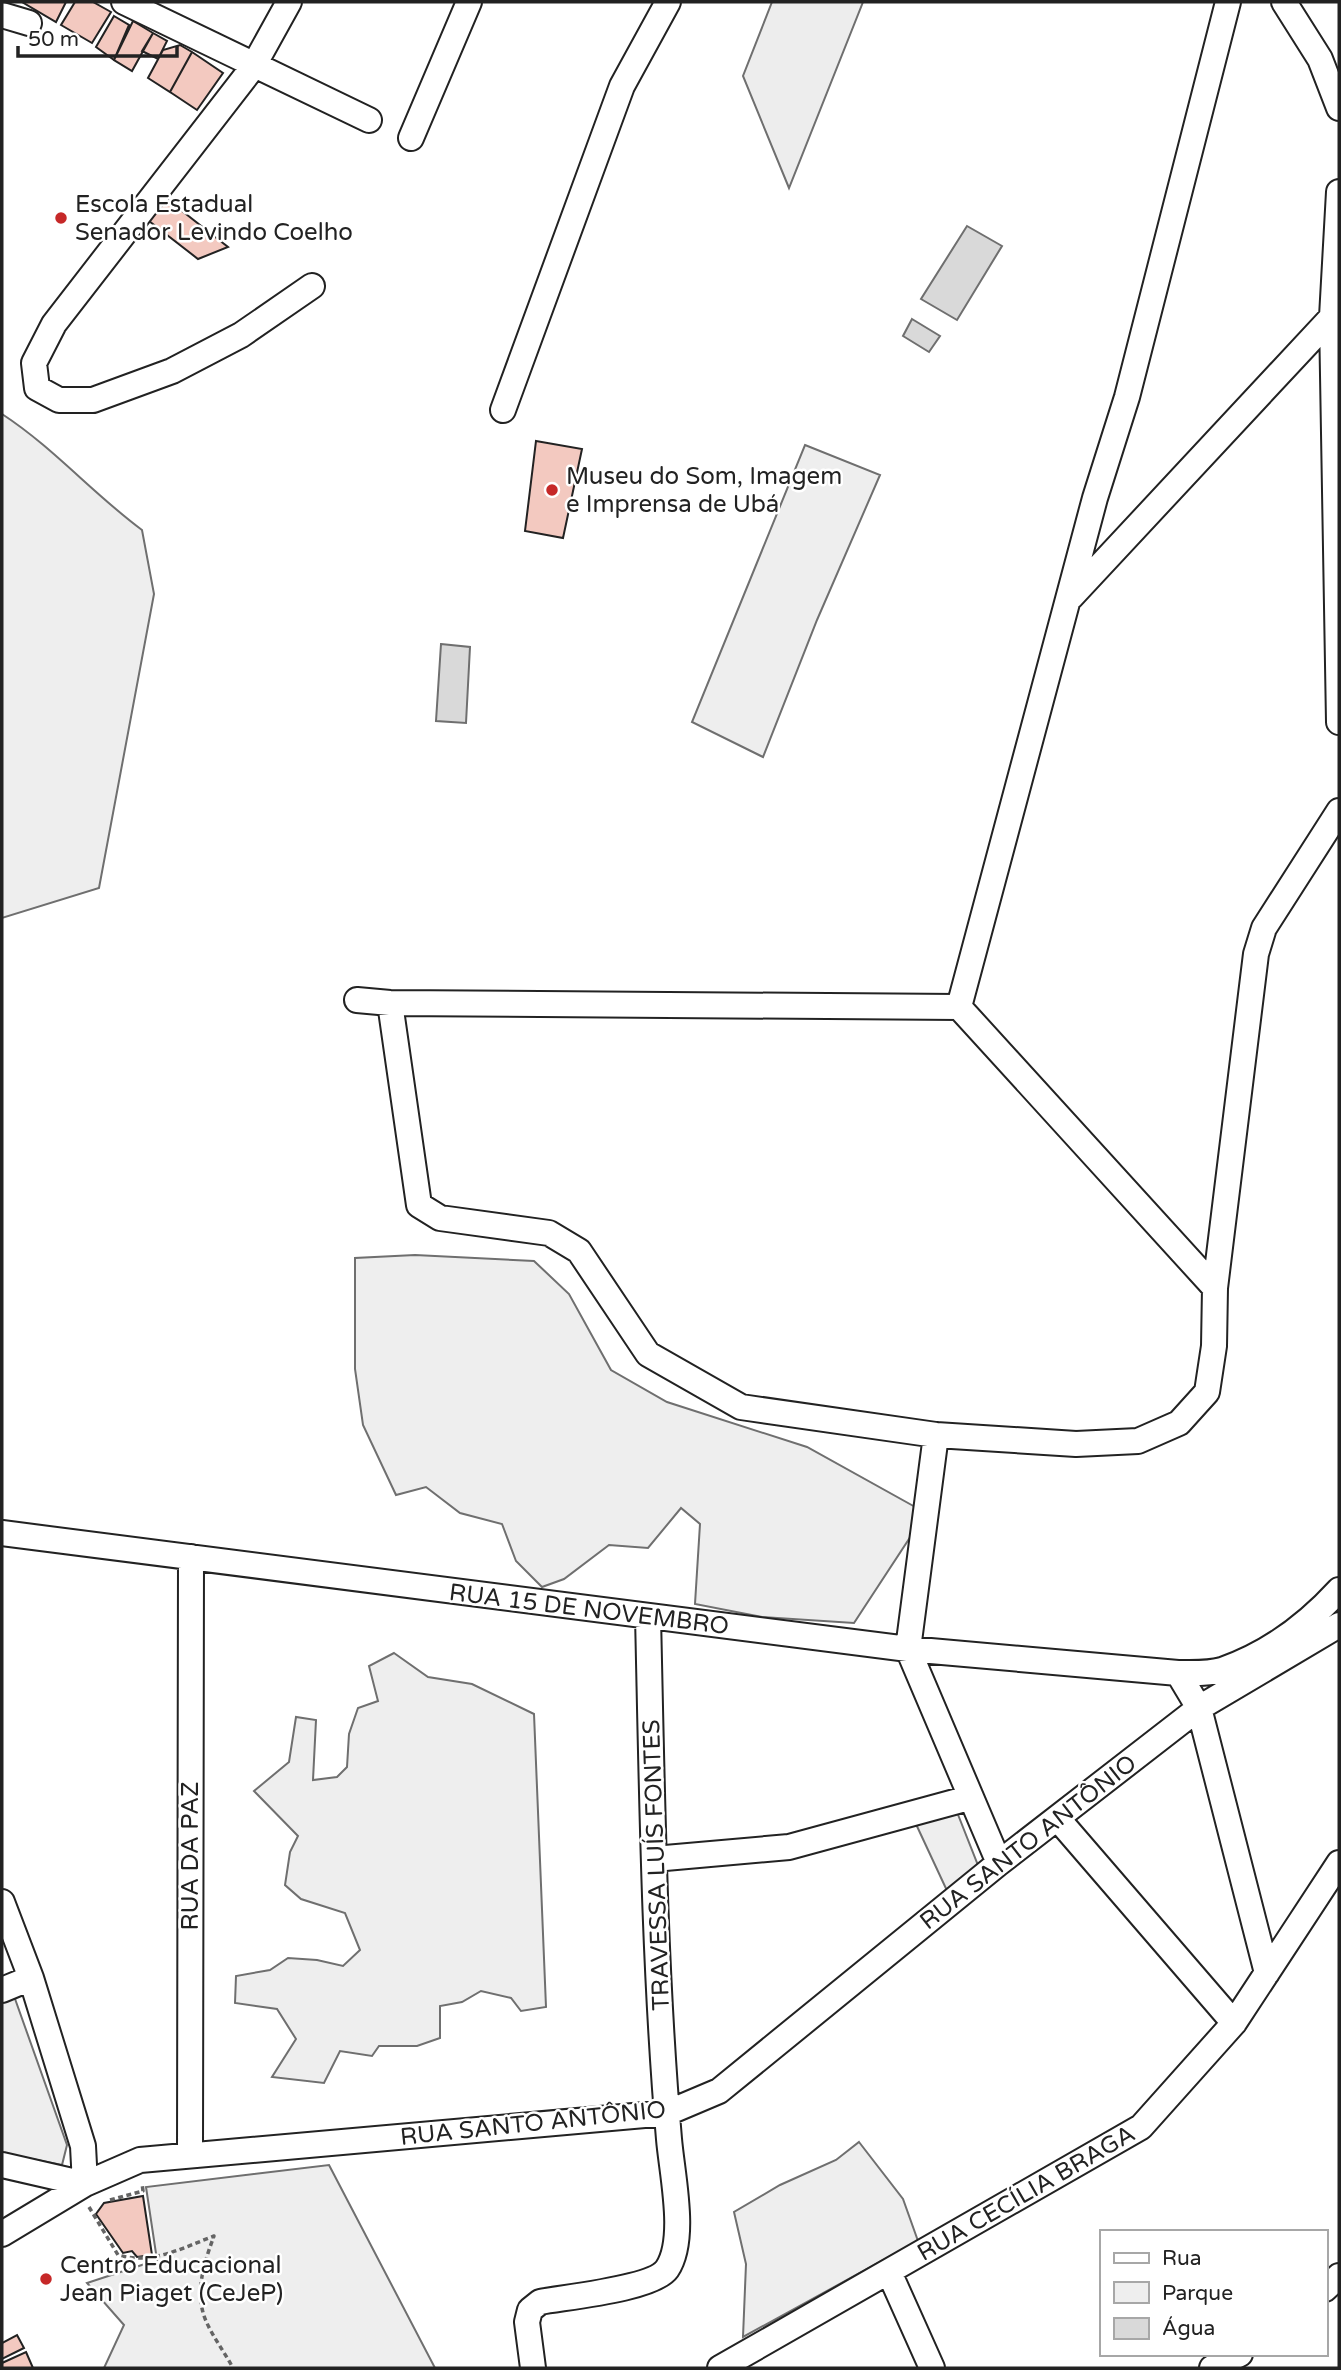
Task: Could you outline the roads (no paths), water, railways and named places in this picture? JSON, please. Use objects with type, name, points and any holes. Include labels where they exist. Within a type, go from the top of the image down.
[{"type":"street","points":[[124,2],[253,67],[369,120]]},
{"type":"street","points":[[289,2],[253,67],[54,324],[34,363],[37,388],[59,400],[93,401],[172,372],[241,335],[313,286]]},
{"type":"street","points":[[411,138],[469,2]]},
{"type":"street","points":[[503,410],[622,86],[668,2]]},
{"type":"street","points":[[959,1007],[1068,600],[1127,397],[1228,2]]},
{"type":"street","points":[[1284,2],[1320,59],[1339,107]]},
{"type":"street","points":[[2,15],[29,23]]},
{"type":"street","points":[[1339,192],[1332,317],[1339,722]]},
{"type":"street","points":[[1068,600],[1332,317]]},
{"type":"street","points":[[390,1003],[419,1205],[440,1218],[549,1233],[579,1251],[648,1354],[741,1407],[936,1435],[1076,1444],[1138,1441],[1179,1423],[1207,1392],[1214,1346],[1215,1288],[1256,954],[1264,928],[1339,811]]},
{"type":"street","points":[[357,1000],[390,1003],[959,1007],[1215,1288]]},
{"type":"street","points":[[936,1435],[908,1649],[969,1798],[999,1863]]},
{"type":"street","name":"RUA 15 DE NOVEMBRO","points":[[2,1533],[908,1649],[1178,1673],[1220,1671],[1271,1647],[1315,1616],[1339,1590]]},
{"type":"street","name":"RUA DA PAZ","points":[[190,2155],[191,1558]]},
{"type":"street","name":"TRAVESSA LUÍS FONTES","points":[[533,2368],[527,2322],[530,2310],[540,2302],[644,2282],[666,2271],[677,2242],[667,2113],[654,1859],[648,1616]]},
{"type":"street","name":"RUA SANTO ANTÔNIO","points":[[2,2234],[85,2184],[140,2160],[667,2113],[719,2091],[999,1863],[1199,1708],[1339,1625]]},
{"type":"street","points":[[1178,1673],[1199,1708],[1267,1973]]},
{"type":"street","points":[[654,1859],[789,1847],[969,1798]]},
{"type":"street","points":[[1058,1818],[1234,2023]]},
{"type":"street","name":"RUA CECÍLIA BRAGA","points":[[720,2368],[1142,2127],[1234,2023],[1339,1863]]},
{"type":"street","points":[[2,1902],[31,1978],[83,2147],[85,2184],[2,2165]]},
{"type":"street","points":[[2,1990],[31,1978]]},
{"type":"street","points":[[889,2272],[933,2368]]},
{"type":"street","points":[[1212,2368],[1236,2356]]},
{"type":"water","points":[[967,226],[1002,246],[957,320],[921,299]]},
{"type":"water","points":[[912,319],[940,336],[929,352],[903,336]]},
{"type":"water","points":[[441,644],[470,647],[466,723],[436,721]]},
{"type":"place","name":"Escola Estadual Senador Levindo Coelho","points":[[61,218]]},
{"type":"place","name":"Museu do Som, Imagem e Imprensa de Ubá","points":[[552,490]]},
{"type":"place","name":"Centro Educacional Jean Piaget (CeJeP)","points":[[46,2279]]}]
